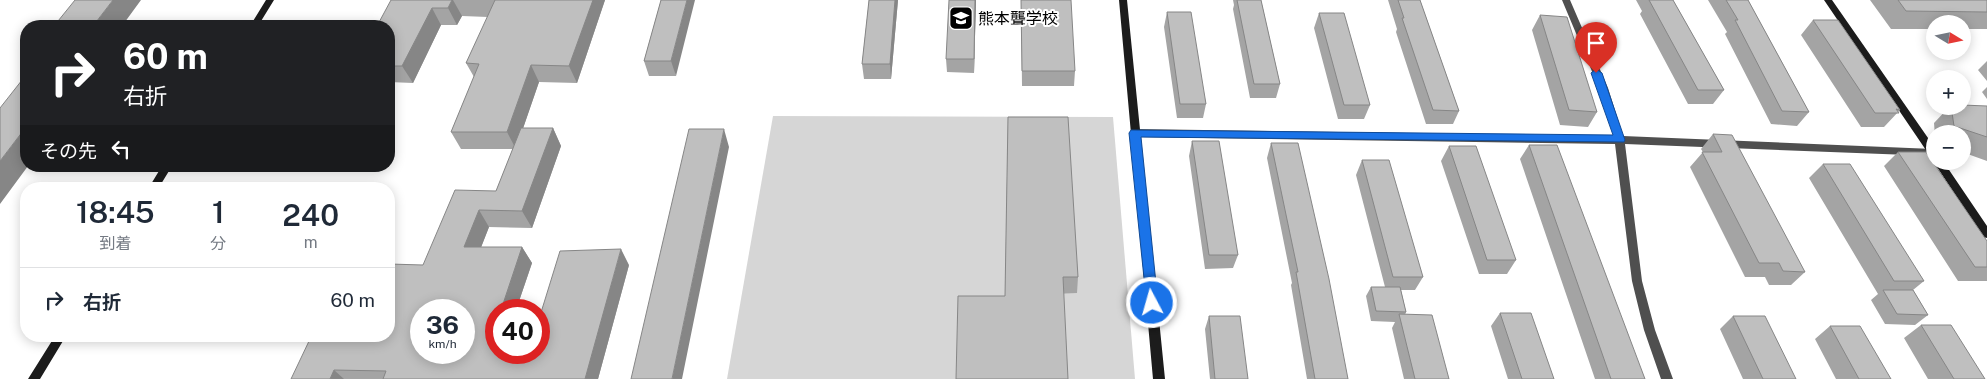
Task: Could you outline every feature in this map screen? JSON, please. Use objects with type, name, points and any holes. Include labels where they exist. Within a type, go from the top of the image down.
[{"type":"street","points":[[258,20],[270,0]]},
{"type":"street","points":[[1123,0],[1159,379]]},
{"type":"street","points":[[1566,0],[1604,92],[1620,140],[1626,175],[1631,246],[1638,291],[1653,346],[1667,379]]},
{"type":"street","points":[[1828,0],[1926,144]]},
{"type":"street","points":[[1135,133],[1620,140],[1926,157]]},
{"type":"street","points":[[1944,170],[1987,234]]},
{"type":"street","points":[[34,379],[57,342]]},
{"type":"shaded area","points":[[773,116],[1113,117],[1135,379],[727,379]]},
{"type":"building","points":[[75,0],[113,0],[98,20],[59,20]]},
{"type":"building","points":[[391,0],[452,0],[448,8],[432,8],[402,66],[395,66],[395,20],[380,20]]},
{"type":"building","points":[[495,0],[593,0],[569,66],[531,65],[507,132],[451,132],[479,64],[466,63]]},
{"type":"building","points":[[661,0],[687,0],[671,61],[644,61]]},
{"type":"building","points":[[869,0],[895,0],[890,64],[862,64]]},
{"type":"building","points":[[949,0],[975,0],[974,59],[946,59]]},
{"type":"building","points":[[1021,0],[1071,0],[1075,71],[1022,71]]},
{"type":"building","points":[[1237,0],[1261,0],[1280,84],[1254,84]]},
{"type":"building","points":[[1398,0],[1420,0],[1459,111],[1433,110],[1402,18],[1404,18]]},
{"type":"building","points":[[1649,0],[1673,0],[1724,90],[1698,90]]},
{"type":"building","points":[[1726,0],[1748,0],[1809,112],[1782,111],[1735,20],[1738,20]]},
{"type":"building","points":[[1898,0],[1987,0],[1987,12],[1906,11]]},
{"type":"building","points":[[1167,12],[1191,12],[1206,104],[1180,104]]},
{"type":"building","points":[[1319,13],[1344,13],[1370,105],[1344,105]]},
{"type":"building","points":[[1540,15],[1567,17],[1597,112],[1569,110]]},
{"type":"building","points":[[1813,20],[1838,20],[1900,110],[1896,109],[1899,113],[1875,113]]},
{"type":"building","points":[[20,83],[20,135],[0,161],[0,108]]},
{"type":"building","points":[[1971,105],[1987,106],[1987,137],[1971,132],[1971,125],[1954,125],[1952,115],[1971,115]]},
{"type":"building","points":[[1008,117],[1068,117],[1078,277],[1063,277],[1068,379],[956,379],[958,296],[1005,296]]},
{"type":"building","points":[[521,128],[553,128],[522,211],[479,210],[464,247],[522,247],[505,299],[485,299],[485,364],[550,364],[550,299],[545,299],[560,251],[621,249],[585,379],[383,379],[386,371],[334,370],[330,379],[291,379],[309,342],[395,342],[395,264],[423,265],[455,190],[496,191]]},
{"type":"building","points":[[689,129],[724,129],[672,379],[631,379]]},
{"type":"building","points":[[1713,134],[1732,135],[1805,272],[1783,271],[1779,263],[1759,263],[1702,152],[1722,152]]},
{"type":"building","points":[[1192,141],[1219,141],[1238,255],[1209,255]]},
{"type":"building","points":[[1271,143],[1298,143],[1329,279],[1348,379],[1315,379],[1296,272],[1298,272]]},
{"type":"building","points":[[1529,145],[1557,145],[1645,379],[1611,379]]},
{"type":"building","points":[[1449,146],[1476,146],[1516,260],[1487,260]]},
{"type":"building","points":[[1898,152],[1926,152],[1926,170],[1938,170],[1987,241],[1987,267],[1975,267]]},
{"type":"building","points":[[1362,160],[1389,160],[1423,277],[1393,277]]},
{"type":"building","points":[[1823,164],[1850,164],[1924,281],[1894,281]]},
{"type":"building","points":[[1371,287],[1400,287],[1406,312],[1376,311]]},
{"type":"building","points":[[1883,290],[1913,290],[1928,315],[1897,314]]},
{"type":"building","points":[[1500,313],[1531,313],[1554,379],[1522,379]]},
{"type":"building","points":[[1399,314],[1432,315],[1449,379],[1415,379]]},
{"type":"building","points":[[1209,316],[1240,316],[1248,379],[1215,379]]},
{"type":"building","points":[[1733,316],[1765,316],[1796,379],[1763,379]]},
{"type":"building","points":[[1921,325],[1951,325],[1985,379],[1954,379]]},
{"type":"building","points":[[1830,326],[1860,326],[1891,379],[1859,379]]},
{"type":"place","name":"熊本聾学校","points":[[961,18]]},
{"type":"route","points":[[1152,303],[1135,133],[1620,140],[1596,73]]}]
